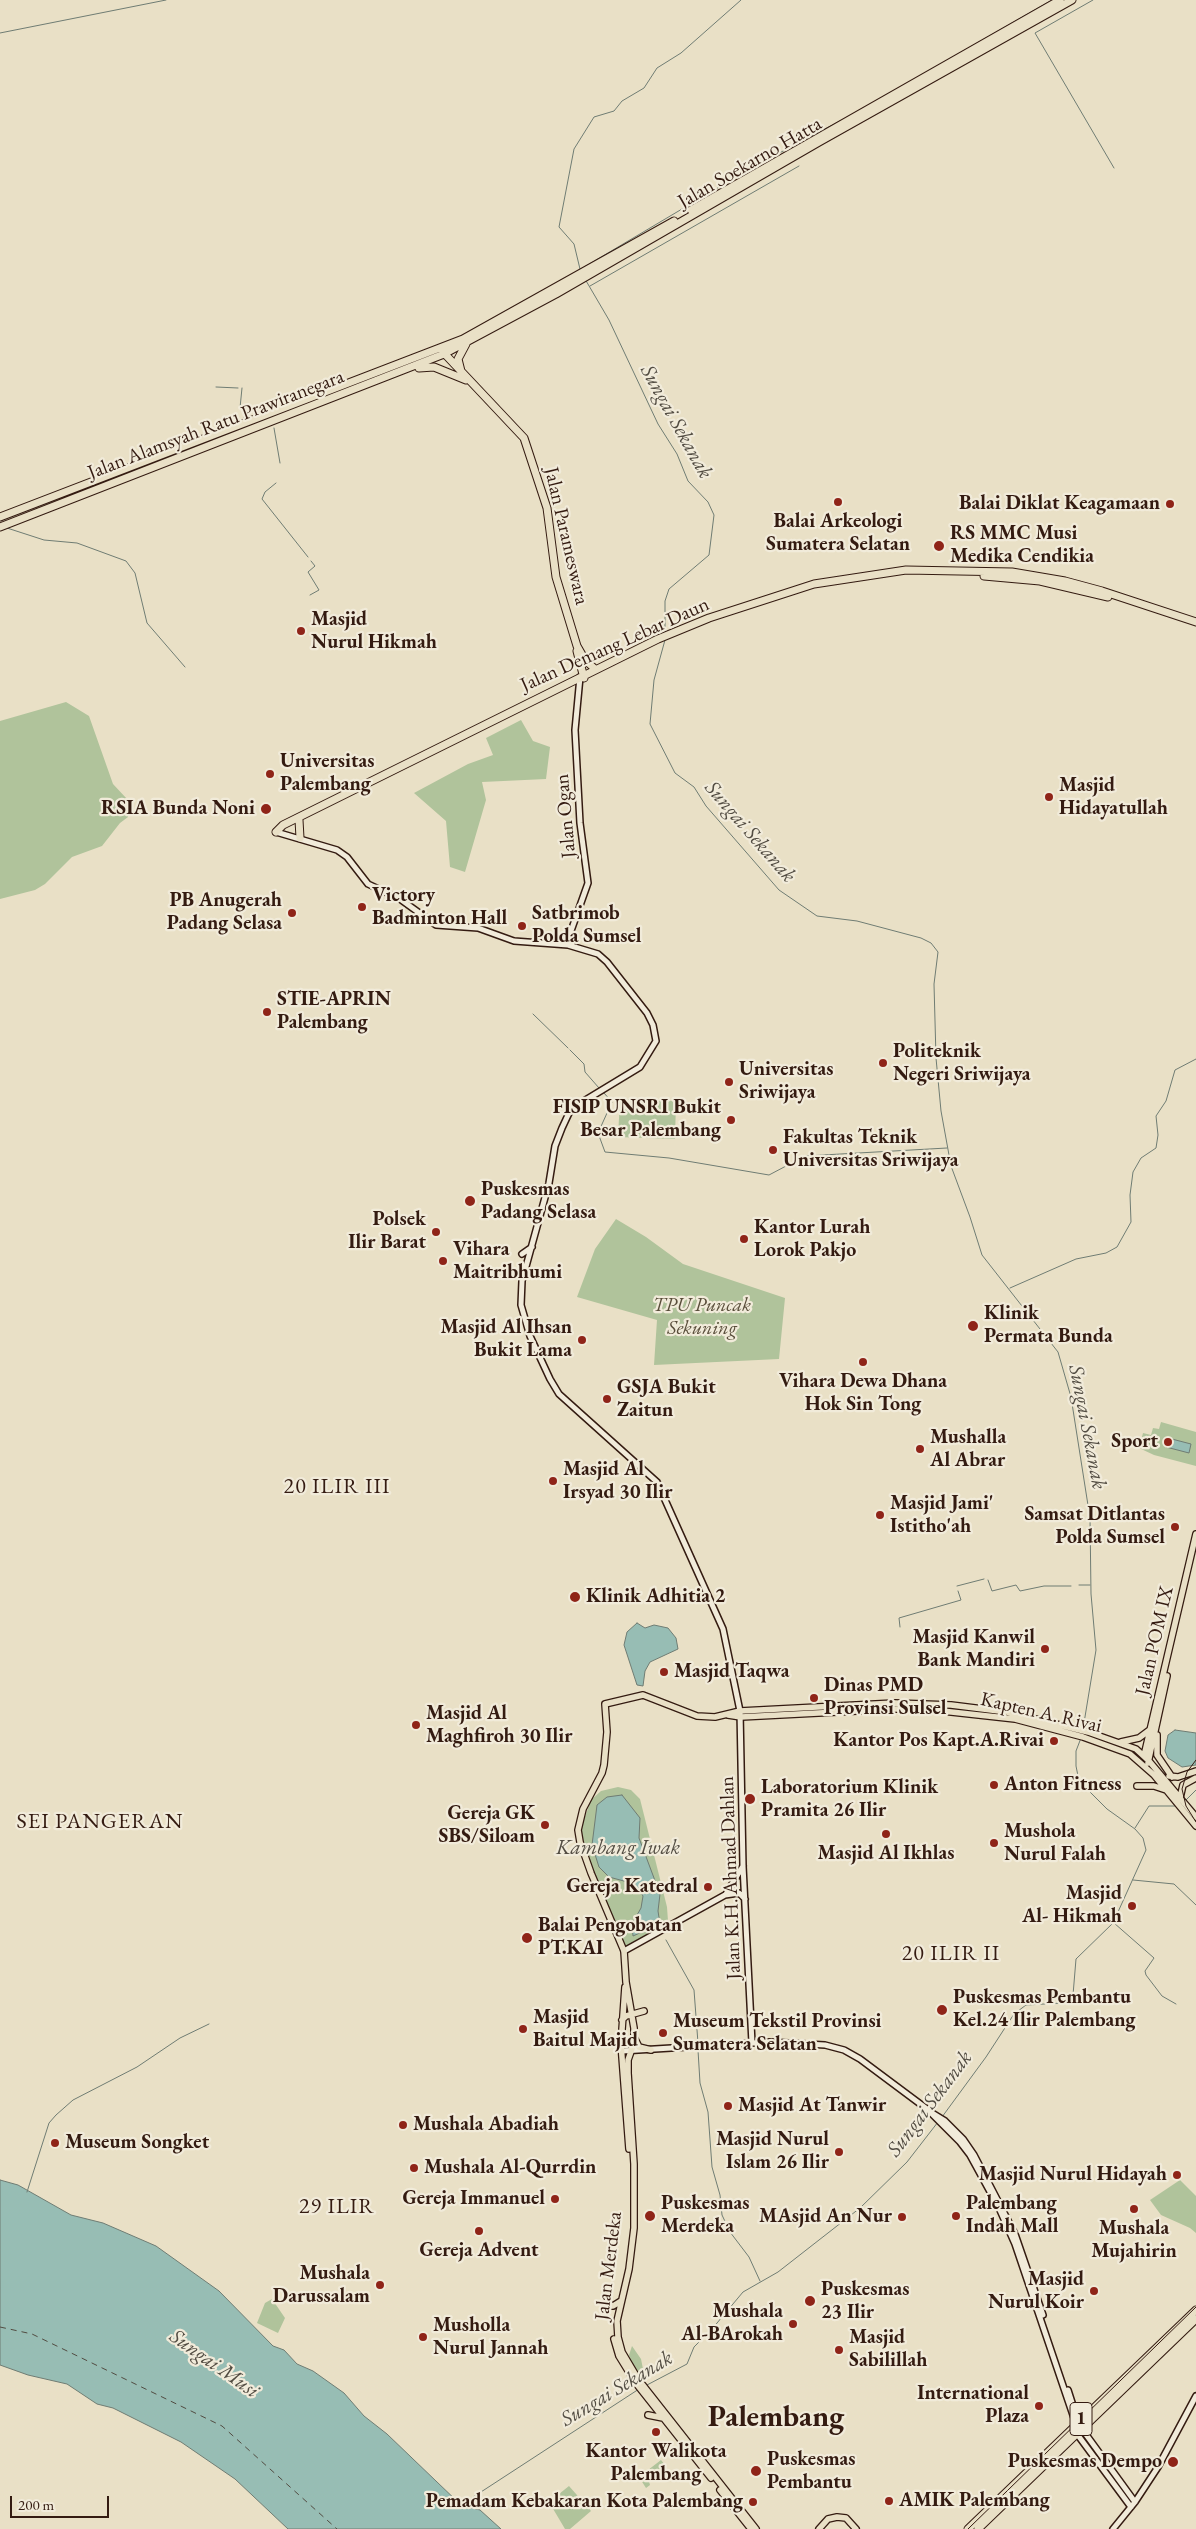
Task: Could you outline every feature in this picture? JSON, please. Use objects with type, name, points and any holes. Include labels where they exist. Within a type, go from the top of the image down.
[{"type":"highway","name":"Jalan Soekarno Hatta","points":[[442,351],[466,344],[1060,0]]},
{"type":"highway","name":"Jalan Soekarno Hatta","points":[[585,274],[1072,0]]},
{"type":"highway","name":"Jalan Soekarno Hatta","points":[[442,351],[578,278]]},
{"type":"highway","points":[[464,375],[458,360],[466,344]]},
{"type":"highway","name":"Jalan Alamsyah Ratu Prawiranegara","points":[[0,517],[390,367],[442,351]]},
{"type":"highway","name":"Jalan Alamsyah Ratu Prawiranegara","points":[[3,526],[411,369],[442,351]]},
{"type":"highway","name":"Jalan Parameswara","points":[[442,351],[474,386],[514,424],[526,442],[546,508],[556,578],[578,652],[583,677]]},
{"type":"highway","points":[[411,369],[434,367],[449,372],[474,386]]},
{"type":"highway","name":"Jalan Demang Lebar Daun","points":[[278,832],[283,827],[372,786],[583,677],[672,635],[728,612],[825,582],[906,570],[983,574],[1012,572],[1067,584],[1166,611],[1196,622]]},
{"type":"highway","name":"Jalan Demang Lebar Daun","points":[[1067,584],[1196,626]]},
{"type":"highway","name":"Jalan Demang Lebar Daun","points":[[278,832],[283,824],[569,682],[583,677],[595,669],[659,641]]},
{"type":"highway","points":[[578,652],[595,669]]},
{"type":"highway","points":[[569,682],[576,674],[578,652]]},
{"type":"highway","points":[[299,820],[300,838]]},
{"type":"highway","name":"1","points":[[968,2529],[1079,2430],[1196,2310]]},
{"type":"highway","name":"1","points":[[978,2529],[1196,2319]]},
{"type":"main road","name":"Jalan Ogan","points":[[566,945],[588,883],[580,823],[575,730],[583,677]]},
{"type":"main road","points":[[278,832],[338,850],[347,857],[368,884],[400,899],[430,922],[441,926],[478,928],[514,941],[566,945]]},
{"type":"main road","name":"Jalan K.H. Ahmad Dahlan","points":[[566,945],[588,949],[607,962],[646,1013],[656,1036],[654,1046],[640,1067],[569,1113],[562,1128],[520,1289],[521,1305],[530,1336],[559,1394],[579,1414],[657,1482],[723,1629],[740,1714],[745,1899],[752,2043]]},
{"type":"main road","points":[[522,1254],[532,1246]]},
{"type":"main road","name":"Jalan POM IX","points":[[1154,1726],[1196,1534]]},
{"type":"main road","name":"Jalan POM IX","points":[[1144,1755],[1154,1726],[1196,1552]]},
{"type":"main road","name":"Kapten A. Rivai","points":[[624,1951],[594,1880],[579,1836],[583,1809],[602,1774],[604,1765],[607,1732],[605,1704],[636,1695],[658,1699],[697,1716],[877,1708],[944,1710],[1015,1719],[1088,1735],[1119,1742],[1136,1749],[1144,1755]]},
{"type":"main road","points":[[1119,1742],[1139,1738],[1154,1726]]},
{"type":"main road","points":[[1147,1765],[1154,1726]]},
{"type":"main road","points":[[1154,1726],[1157,1755],[1172,1777]]},
{"type":"main road","name":"Kapten A. Rivai","points":[[1088,1735],[1126,1752],[1147,1765],[1166,1790],[1180,1802],[1196,1826]]},
{"type":"main road","points":[[1144,1755],[1147,1765]]},
{"type":"main road","points":[[1147,1765],[1172,1777],[1196,1772]]},
{"type":"main road","points":[[1155,1768],[1180,1802],[1196,1817]]},
{"type":"main road","points":[[1188,1774],[1196,1778]]},
{"type":"main road","points":[[1180,1802],[1182,1786],[1196,1778]]},
{"type":"main road","points":[[1137,1786],[1150,1786],[1166,1790]]},
{"type":"main road","points":[[726,1895],[744,1866]]},
{"type":"main road","points":[[651,2050],[639,2047],[635,2037],[626,1982],[624,1951],[726,1895],[739,1892],[745,1899]]},
{"type":"main road","name":"Jalan Merdeka","points":[[626,1982],[622,2020],[622,2051],[631,2228],[619,2303],[618,2336],[622,2352],[637,2381],[750,2529]]},
{"type":"main road","points":[[622,2020],[626,2016],[632,2016],[644,2011]]},
{"type":"main road","name":"Jalan Merdeka","points":[[619,2303],[634,2228],[634,2162],[628,2073],[635,2037]]},
{"type":"main road","points":[[622,2051],[752,2043],[810,2043],[844,2050],[860,2059],[944,2123],[970,2155],[999,2208],[1015,2244],[1038,2304],[1079,2430],[1131,2507]]},
{"type":"main road","points":[[606,2305],[619,2303]]},
{"type":"main road","name":"Jalan Merdeka","points":[[644,2390],[662,2418],[682,2439],[756,2529]]},
{"type":"main road","points":[[1113,2529],[1135,2502],[1168,2450],[1196,2396]]},
{"type":"main road","points":[[648,2415],[662,2418]]},
{"type":"main road","points":[[1079,2430],[1087,2436],[1135,2502]]},
{"type":"main road","points":[[819,2529],[828,2519],[837,2517],[846,2518],[856,2529]]},
{"type":"green space","points":[[66,702],[89,716],[113,784],[127,799],[128,817],[120,823],[102,846],[72,857],[45,884],[35,890],[0,899],[0,721]]},
{"type":"green space","points":[[521,720],[533,741],[550,747],[546,779],[482,782],[486,800],[465,872],[450,867],[446,821],[414,793],[468,764],[493,755],[486,738]]},
{"type":"green space","points":[[620,1099],[676,1101],[675,1139],[618,1137]]},
{"type":"green space","name":"TPU Puncak Sekuning","points":[[616,1219],[646,1237],[683,1264],[785,1298],[779,1359],[654,1365],[657,1320],[577,1297],[595,1249]]},
{"type":"green space","name":"Sport","points":[[1161,1422],[1196,1432],[1196,1466],[1154,1455],[1139,1448],[1143,1433],[1151,1435],[1153,1428],[1159,1429]]},
{"type":"green space","points":[[618,1787],[631,1790],[640,1799],[667,1907],[668,1921],[664,1928],[626,1949],[582,1843],[581,1828],[591,1800],[601,1791]]},
{"type":"green space","points":[[1180,2180],[1196,2196],[1196,2233],[1190,2228],[1161,2215],[1150,2200]]},
{"type":"green space","points":[[272,2299],[285,2318],[278,2333],[257,2323],[265,2303]]},
{"type":"green space","points":[[632,2346],[641,2359],[644,2374],[640,2375],[631,2362],[629,2355]]},
{"type":"green space","points":[[661,2460],[665,2465],[648,2478],[650,2485],[646,2488],[639,2477]]},
{"type":"green space","points":[[569,2486],[591,2511],[570,2529],[565,2529],[549,2502]]},
{"type":"water","points":[[1168,1438],[1191,1444],[1189,1453],[1166,1447]]},
{"type":"water","points":[[637,1623],[645,1628],[654,1625],[668,1628],[676,1638],[678,1649],[650,1662],[645,1671],[643,1686],[637,1685],[624,1645],[627,1632]]},
{"type":"water","points":[[1175,1730],[1196,1733],[1196,1765],[1182,1767],[1168,1758],[1165,1751],[1168,1735]]},
{"type":"water","name":"Kambang Iwak","points":[[622,1795],[640,1818],[639,1838],[660,1894],[658,1911],[660,1924],[633,1936],[632,1924],[641,1908],[643,1896],[635,1884],[609,1877],[599,1867],[592,1845],[597,1805],[607,1797]]},
{"type":"water","name":"Sungai Musi","points":[[0,2180],[18,2185],[71,2215],[103,2223],[156,2246],[219,2291],[273,2346],[284,2350],[297,2364],[313,2371],[344,2393],[364,2416],[387,2434],[461,2505],[480,2510],[501,2529],[288,2529],[235,2479],[181,2442],[113,2408],[97,2404],[67,2384],[28,2375],[0,2365]]},
{"type":"waterway","points":[[0,33],[166,0]]},
{"type":"waterway","name":"Sungai Sekanak","points":[[580,269],[574,244],[559,227],[574,149],[594,117],[614,111],[622,101],[644,88],[657,68],[681,53],[741,0]]},
{"type":"waterway","points":[[885,96],[1052,0]]},
{"type":"waterway","points":[[1093,0],[1035,33],[1114,168]]},
{"type":"waterway","points":[[581,269],[751,168],[840,121]]},
{"type":"waterway","points":[[590,286],[799,166]]},
{"type":"waterway","name":"Sungai Sekanak","points":[[585,279],[609,320],[658,424],[677,454],[688,481],[708,502],[714,515],[709,555],[669,589],[665,601],[665,633]]},
{"type":"waterway","points":[[216,387],[238,388]]},
{"type":"waterway","points":[[242,388],[240,408],[245,409],[244,419],[247,419]]},
{"type":"waterway","points":[[274,428],[280,463]]},
{"type":"waterway","points":[[276,483],[265,492],[262,499],[308,557]]},
{"type":"waterway","points":[[7,528],[44,540],[77,543],[126,561],[135,573],[147,623],[185,667]]},
{"type":"waterway","points":[[310,595],[319,590],[308,572],[315,566],[311,561]]},
{"type":"waterway","name":"Sungai Sekanak","points":[[665,640],[654,680],[650,724],[675,773],[694,787],[706,806],[779,890],[817,916],[857,921],[921,938],[931,943],[938,952],[934,984],[936,1058],[941,1111],[951,1166],[982,1255],[1058,1352],[1071,1397],[1090,1518],[1091,1594],[1096,1650],[1083,1729]]},
{"type":"waterway","points":[[533,1014],[568,1048]]},
{"type":"waterway","points":[[570,1050],[584,1064],[585,1072],[599,1088]]},
{"type":"waterway","points":[[1010,1288],[1076,1259],[1106,1253],[1117,1247],[1131,1222],[1130,1195],[1133,1172],[1141,1158],[1156,1148],[1158,1135],[1156,1116],[1166,1101],[1175,1070],[1196,1059]]},
{"type":"waterway","points":[[604,1093],[612,1102],[598,1133],[605,1152],[669,1158],[769,1175],[805,1156],[947,1148]]},
{"type":"waterway","points":[[957,1586],[984,1579]]},
{"type":"waterway","points":[[988,1580],[992,1591],[1016,1585],[1020,1591],[1044,1586],[1071,1586]]},
{"type":"waterway","points":[[1079,1585],[1090,1585]]},
{"type":"waterway","points":[[900,1627],[899,1618],[961,1600],[958,1591]]},
{"type":"waterway","name":"Sungai Sekanak","points":[[942,2117],[986,2057],[1014,2014],[1026,2005],[1063,2003],[1073,1995],[1076,1959],[1113,1923],[1146,1850],[1143,1838],[1135,1829],[1107,1809],[1079,1781],[1076,1751],[1081,1738]]},
{"type":"waterway","points":[[1186,1800],[1196,1790]]},
{"type":"waterway","points":[[1135,1828],[1149,1806],[1176,1806]]},
{"type":"waterway","points":[[1133,1880],[1174,1884],[1196,1905]]},
{"type":"waterway","points":[[1114,1923],[1154,1958],[1145,1971],[1146,1975],[1162,1996],[1176,2004]]},
{"type":"waterway","points":[[666,1940],[694,1990],[698,2043]]},
{"type":"waterway","points":[[27,2192],[49,2123],[56,2115],[73,2100],[137,2067],[180,2038],[209,2024]]},
{"type":"waterway","points":[[698,2050],[700,2083],[708,2112],[712,2167],[720,2195],[722,2215],[730,2232],[749,2257],[760,2281]]},
{"type":"waterway","name":"Sungai Sekanak","points":[[647,2385],[687,2364],[694,2347],[743,2292],[778,2272],[860,2208],[907,2162],[938,2122]]},
{"type":"waterway","name":"Sungai Sekanak","points":[[461,2505],[639,2389]]},
{"type":"ferry route","points":[[0,2327],[32,2334],[222,2426],[337,2529]]},
{"type":"tram line","points":[[1196,1760],[1187,1772],[1182,1789],[1186,1806],[1196,1822]]},
{"type":"tram line","points":[[968,2529],[1196,2307]]},
{"type":"place","name":"Balai Arkeologi Sumatera Selatan","points":[[838,502]]},
{"type":"place","name":"Balai Diklat Keagamaan","points":[[1170,504]]},
{"type":"place","name":"RS MMC Musi Medika Cendikia","points":[[939,546]]},
{"type":"place","name":"Masjid Nurul Hikmah","points":[[301,631]]},
{"type":"place","name":"Universitas Palembang","points":[[270,774]]},
{"type":"place","name":"Masjid Hidayatullah","points":[[1049,797]]},
{"type":"place","name":"RSIA Bunda Noni","points":[[266,809]]},
{"type":"place","name":"Victory Badminton Hall","points":[[362,907]]},
{"type":"place","name":"PB Anugerah Padang Selasa","points":[[292,913]]},
{"type":"place","name":"Satbrimob Polda Sumsel","points":[[522,926]]},
{"type":"place","name":"STIE-APRIN Palembang","points":[[267,1012]]},
{"type":"place","name":"Politeknik Negeri Sriwijaya","points":[[883,1063]]},
{"type":"place","name":"Universitas Sriwijaya","points":[[729,1082]]},
{"type":"place","name":"FISIP UNSRI Bukit Besar Palembang","points":[[731,1120]]},
{"type":"place","name":"Fakultas Teknik Universitas Sriwijaya","points":[[773,1150]]},
{"type":"place","name":"Puskesmas Padang Selasa","points":[[470,1201]]},
{"type":"place","name":"Polsek Ilir Barat","points":[[436,1232]]},
{"type":"place","name":"Kantor Lurah Lorok Pakjo","points":[[744,1239]]},
{"type":"place","name":"Vihara Maitribhumi","points":[[443,1261]]},
{"type":"place","name":"Klinik Permata Bunda","points":[[973,1326]]},
{"type":"place","name":"Masjid Al Ihsan Bukit Lama","points":[[582,1340]]},
{"type":"place","name":"Vihara Dewa Dhana Hok Sin Tong","points":[[863,1362]]},
{"type":"place","name":"GSJA Bukit Zaitun","points":[[607,1399]]},
{"type":"place","name":"Sport","points":[[1168,1442]]},
{"type":"place","name":"Mushalla Al Abrar","points":[[920,1449]]},
{"type":"place","name":"Masjid Al Irsyad 30 Ilir","points":[[553,1481]]},
{"type":"place","name":"Masjid Jami' Istitho'ah","points":[[880,1515]]},
{"type":"place","name":"Samsat Ditlantas Polda Sumsel","points":[[1175,1527]]},
{"type":"place","name":"Klinik Adhitia 2","points":[[575,1597]]},
{"type":"place","name":"Masjid Kanwil Bank Mandiri","points":[[1045,1649]]},
{"type":"place","name":"Masjid Taqwa","points":[[664,1672]]},
{"type":"place","name":"Dinas PMD Provinsi Sulsel","points":[[814,1698]]},
{"type":"place","name":"Masjid Al Maghfiroh 30 Ilir","points":[[416,1725]]},
{"type":"place","name":"Kantor Pos Kapt.A.Rivai","points":[[1054,1741]]},
{"type":"place","name":"Anton Fitness","points":[[994,1785]]},
{"type":"place","name":"Laboratorium Klinik Pramita 26 Ilir","points":[[750,1799]]},
{"type":"place","name":"Gereja GK SBS/Siloam","points":[[545,1825]]},
{"type":"place","name":"Masjid Al Ikhlas","points":[[886,1834]]},
{"type":"place","name":"Mushola Nurul Falah","points":[[994,1843]]},
{"type":"place","name":"Gereja Katedral","points":[[708,1887]]},
{"type":"place","name":"Masjid Al- Hikmah","points":[[1132,1906]]},
{"type":"place","name":"Balai Pengobatan PT.KAI","points":[[527,1938]]},
{"type":"place","name":"Puskesmas Pembantu Kel.24 Ilir Palembang","points":[[942,2010]]},
{"type":"place","name":"Masjid Baitul Majid","points":[[523,2029]]},
{"type":"place","name":"Museum Tekstil Provinsi Sumatera Selatan","points":[[663,2033]]},
{"type":"place","name":"Masjid At Tanwir","points":[[728,2106]]},
{"type":"place","name":"Mushala Abadiah","points":[[403,2125]]},
{"type":"place","name":"Museum Songket","points":[[55,2143]]},
{"type":"place","name":"Masjid Nurul Islam 26 Ilir","points":[[839,2152]]},
{"type":"place","name":"Mushala Al-Qurrdin","points":[[414,2168]]},
{"type":"place","name":"Masjid Nurul Hidayah","points":[[1177,2175]]},
{"type":"place","name":"Gereja Immanuel","points":[[555,2199]]},
{"type":"place","name":"Mushala Mujahirin","points":[[1134,2209]]},
{"type":"place","name":"Puskesmas Merdeka","points":[[650,2216]]},
{"type":"place","name":"Palembang Indah Mall","points":[[956,2216]]},
{"type":"place","name":"MAsjid An Nur","points":[[902,2217]]},
{"type":"place","name":"Gereja Advent","points":[[479,2231]]},
{"type":"place","name":"Mushala Darussalam","points":[[380,2285]]},
{"type":"place","name":"Masjid Nurul Koir","points":[[1094,2291]]},
{"type":"place","name":"Puskesmas 23 Ilir","points":[[810,2301]]},
{"type":"place","name":"Mushala Al-BArokah","points":[[793,2324]]},
{"type":"place","name":"Musholla Nurul Jannah","points":[[423,2337]]},
{"type":"place","name":"Masjid Sabilillah","points":[[839,2350]]},
{"type":"place","name":"International Plaza","points":[[1039,2406]]},
{"type":"place","name":"Kantor Walikota Palembang","points":[[656,2432]]},
{"type":"place","name":"Puskesmas Dempo","points":[[1173,2462]]},
{"type":"place","name":"Puskesmas Pembantu","points":[[756,2471]]},
{"type":"place","name":"AMIK Palembang","points":[[889,2501]]},
{"type":"place","name":"Pemadam Kebakaran Kota Palembang","points":[[753,2502]]},
{"type":"district","name":"20 ILIR III","points":[[337,1487]]},
{"type":"district","name":"SEI PANGERAN","points":[[100,1822]]},
{"type":"district","name":"20 ILIR II","points":[[951,1954]]},
{"type":"district","name":"29 ILIR","points":[[337,2207]]},
{"type":"district","name":"Palembang","points":[[776,2418]]}]
